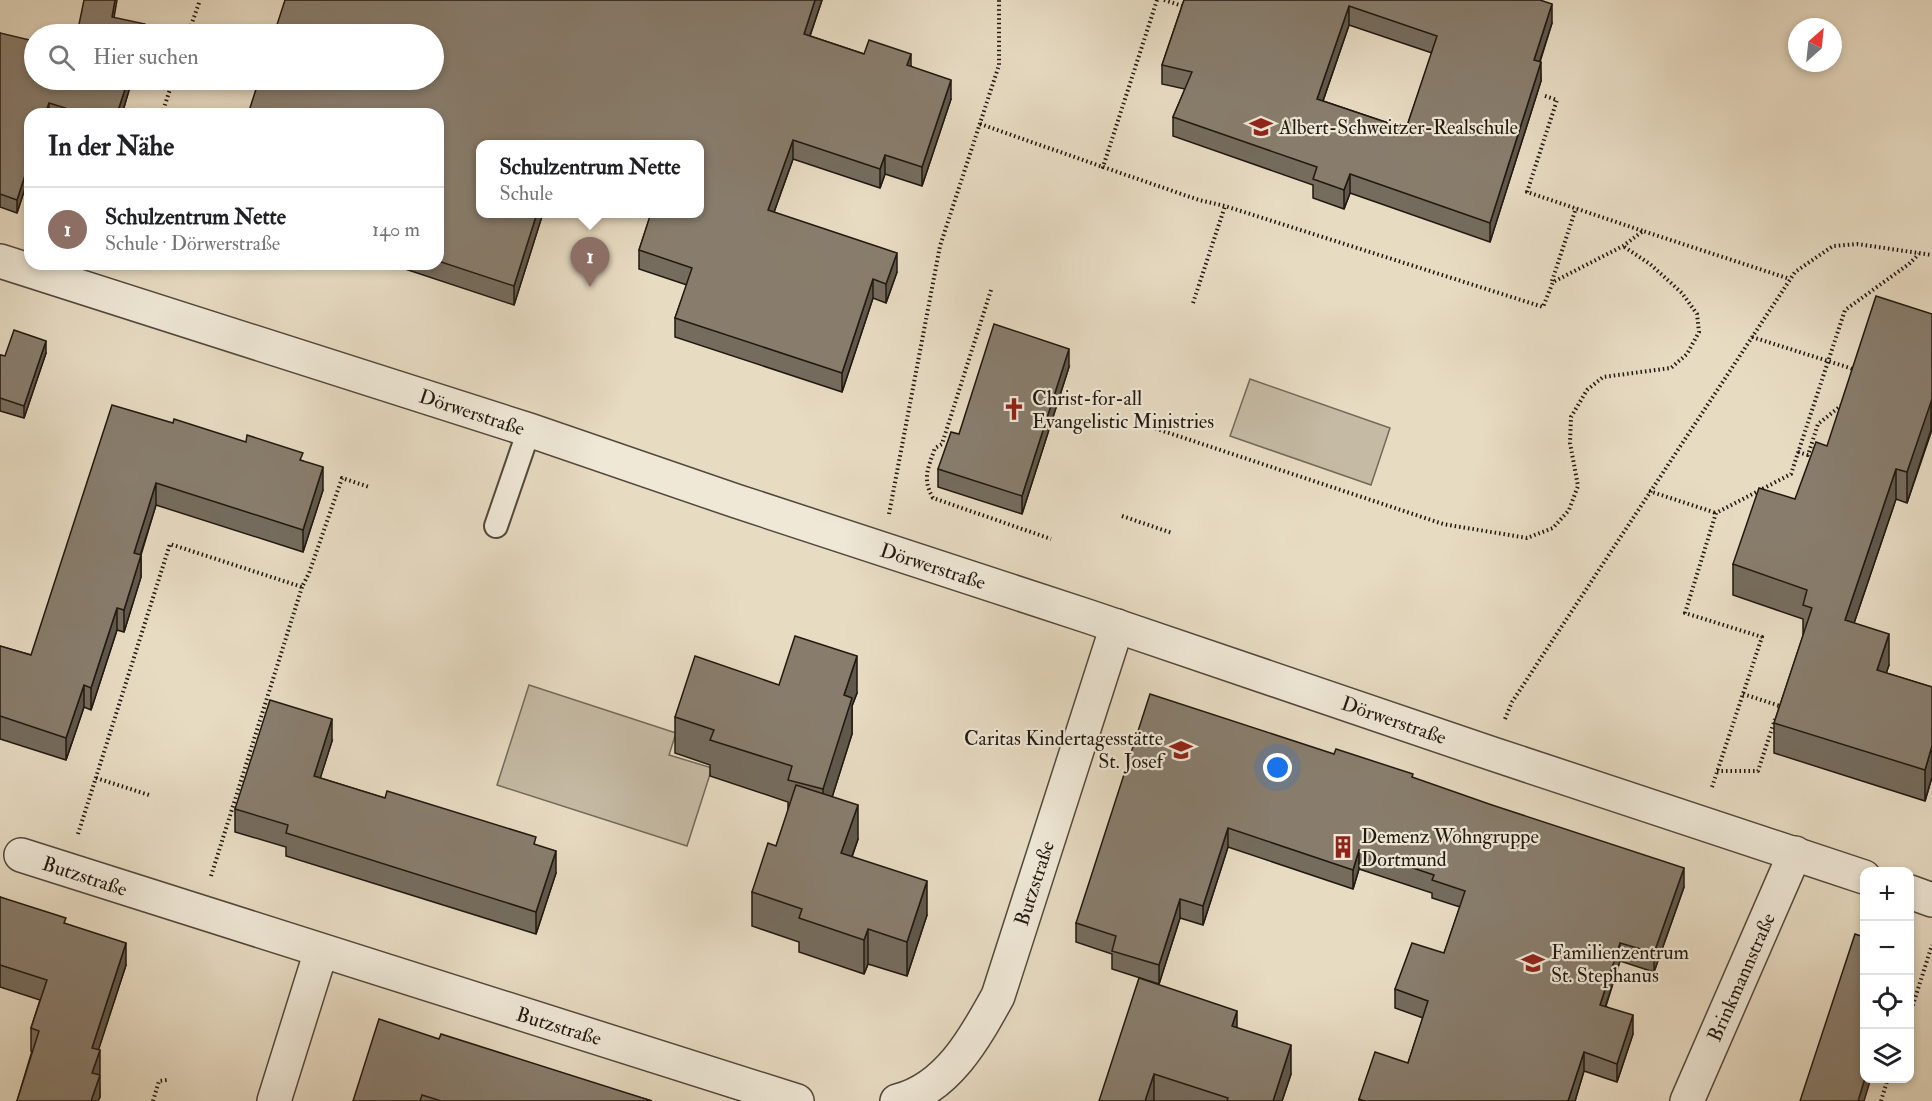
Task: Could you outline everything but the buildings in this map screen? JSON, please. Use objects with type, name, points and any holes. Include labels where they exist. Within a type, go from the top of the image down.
[{"type":"street","name":"Dörwerstraße","points":[[0,261],[24,269]]},
{"type":"street","name":"Dörwerstraße","points":[[28,270],[529,430],[1860,876]]},
{"type":"street","name":"Butzstraße","points":[[897,1101],[912,1098],[951,1069],[977,1034],[998,996],[1117,626]]},
{"type":"street","name":"Brinkmannstraße","points":[[1687,1101],[1795,853]]},
{"type":"street","name":"Butzstraße","points":[[21,855],[797,1101]]},
{"type":"street","points":[[1914,893],[1932,900]]},
{"type":"street","points":[[274,1101],[321,951]]},
{"type":"lane","points":[[496,526],[529,430]]},
{"type":"path","points":[[192,24],[200,0]]},
{"type":"path","points":[[888,517],[940,246],[999,65],[999,0]]},
{"type":"path","points":[[1103,167],[1157,0]]},
{"type":"path","points":[[1164,0],[1187,7]]},
{"type":"path","points":[[164,108],[170,90]]},
{"type":"path","points":[[1545,96],[1557,100],[1527,192],[1790,279]]},
{"type":"path","points":[[980,124],[1199,200],[1225,206],[1543,307]]},
{"type":"path","points":[[1193,303],[1225,206]]},
{"type":"path","points":[[1543,307],[1576,208]]},
{"type":"path","points":[[1543,307],[1553,282],[1623,246],[1643,231]]},
{"type":"path","points":[[1492,754],[1512,702],[1795,272],[1833,246],[1857,244],[1932,255]]},
{"type":"path","points":[[1150,427],[1443,524],[1527,538],[1553,528],[1569,510],[1578,486],[1570,443],[1571,417],[1587,390],[1603,377],[1671,368],[1688,354],[1699,332],[1697,314],[1682,292],[1650,264],[1623,246]]},
{"type":"path","points":[[1711,789],[1762,637],[1685,613],[1716,513],[1791,474],[1845,310],[1909,264],[1920,253]]},
{"type":"path","points":[[991,290],[942,444],[934,448],[926,476],[927,487],[933,498],[1051,539]]},
{"type":"path","points":[[1752,337],[1855,370],[1852,380]]},
{"type":"path","points":[[1798,452],[1808,455],[1818,423],[1845,402]]},
{"type":"path","points":[[211,876],[302,587],[342,478],[369,487]]},
{"type":"path","points":[[1649,491],[1716,513]]},
{"type":"path","points":[[1122,516],[1172,533]]},
{"type":"path","points":[[76,840],[170,544],[302,587]]},
{"type":"path","points":[[1717,771],[1758,771],[1780,706],[1743,694]]},
{"type":"path","points":[[96,778],[149,795]]},
{"type":"path","points":[[1914,1001],[1932,945]]},
{"type":"path","points":[[153,1101],[159,1081],[167,1080]]},
{"type":"path","points":[[1881,1101],[1886,1083]]},
{"type":"shaded area","points":[[1250,379],[1390,428],[1371,485],[1230,436]]},
{"type":"shaded area","points":[[529,685],[676,733],[669,755],[712,768],[687,846],[497,785]]},
{"type":"place","name":"Albert-Schweitzer-Realschule","points":[[1261,127]]},
{"type":"place","name":"Schulzentrum Nette","points":[[590,287]]},
{"type":"place","name":"Christ-for-all Evangelistic Ministries","points":[[1014,409]]},
{"type":"place","name":"Caritas Kindertagesstätte St. Josef","points":[[1181,750]]},
{"type":"place","name":"Demenz Wohngruppe Dortmund","points":[[1343,847]]},
{"type":"place","name":"Familienzentrum St. Stephanus","points":[[1533,963]]}]
